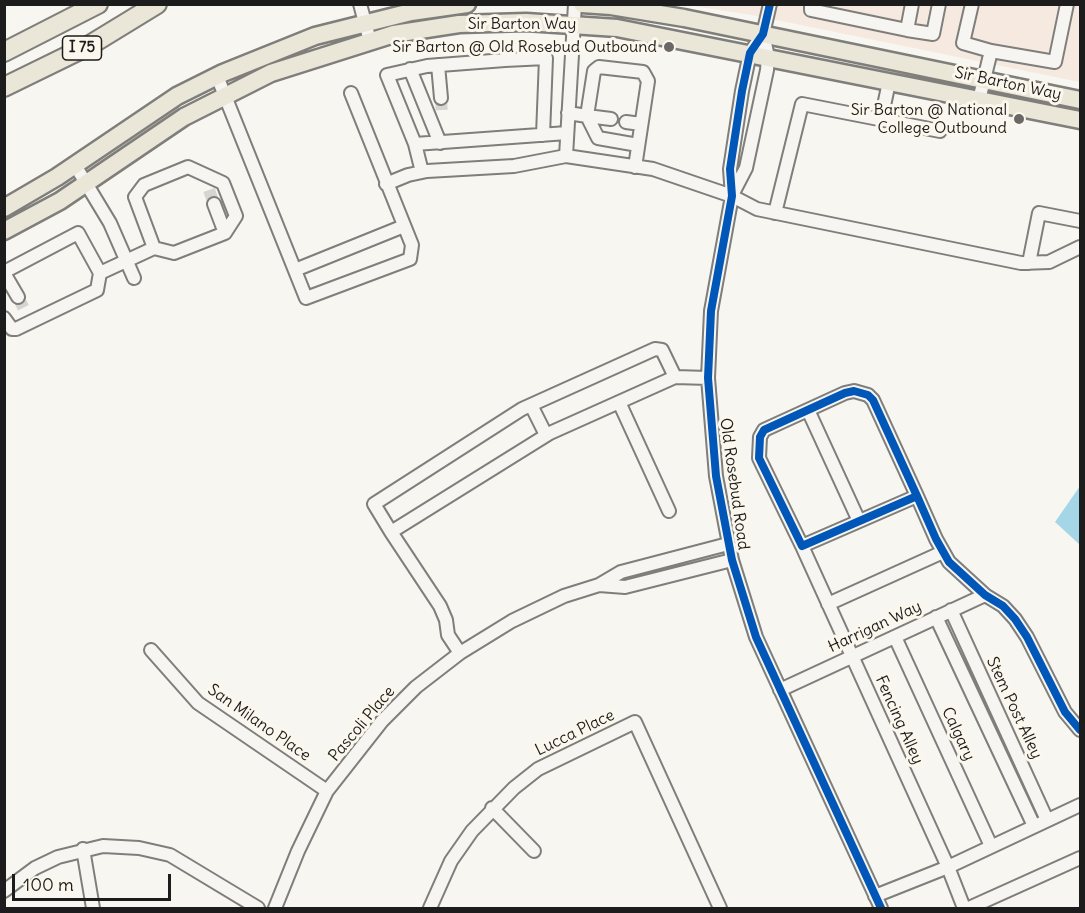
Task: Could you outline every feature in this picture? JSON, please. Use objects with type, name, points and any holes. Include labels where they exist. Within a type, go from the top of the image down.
[{"type":"highway","name":"I 75","points":[[4,52],[98,4]]},
{"type":"highway","name":"I 75","points":[[4,87],[90,45],[157,4]]},
{"type":"main road","name":"Sir Barton Way","points":[[4,208],[75,165],[169,101],[279,48],[411,12],[467,4]]},
{"type":"main road","name":"Sir Barton Way","points":[[582,4],[634,10],[763,34],[984,78],[1080,100]]},
{"type":"main road","name":"Sir Barton Way","points":[[4,231],[36,215],[148,140],[225,95],[292,65],[370,41],[428,27],[459,24],[573,24],[617,28],[1080,120]]},
{"type":"street","points":[[360,4],[370,41]]},
{"type":"street","points":[[566,156],[575,4]]},
{"type":"street","name":"Old Rosebud Road","points":[[770,4],[763,34],[750,53],[730,169],[732,196],[711,311],[708,378],[716,477],[728,544],[756,637],[881,909]]},
{"type":"street","points":[[811,4],[811,10],[933,34],[939,4]]},
{"type":"street","points":[[907,30],[912,4]]},
{"type":"street","points":[[972,4],[963,43],[991,51],[1055,62],[1067,4]]},
{"type":"street","name":"Old Rosebud Road","points":[[732,196],[746,168],[768,57],[763,34]]},
{"type":"street","points":[[979,100],[991,51]]},
{"type":"street","points":[[422,172],[415,144],[387,75],[438,65],[546,58],[543,135]]},
{"type":"street","points":[[438,65],[441,98]]},
{"type":"street","points":[[635,167],[648,81],[643,72],[599,67],[594,71],[587,116],[598,138],[638,145]]},
{"type":"street","points":[[410,69],[438,138]]},
{"type":"street","points":[[217,76],[306,298],[410,259],[412,245],[351,93]]},
{"type":"street","points":[[881,120],[889,82]]},
{"type":"street","points":[[775,213],[802,104],[940,131]]},
{"type":"street","points":[[568,113],[611,119]]},
{"type":"street","points":[[438,138],[442,116]]},
{"type":"street","points":[[626,122],[642,124]]},
{"type":"street","points":[[415,144],[438,138],[567,133]]},
{"type":"street","points":[[387,184],[422,172],[514,166],[566,156],[653,169],[732,196],[757,209],[1029,263],[1049,262],[1080,247]]},
{"type":"street","points":[[75,165],[110,223],[134,278]]},
{"type":"street","points":[[100,273],[154,248],[174,253],[220,235],[236,216],[223,183],[188,167],[144,184],[135,197],[154,248]]},
{"type":"street","points":[[202,173],[209,190]]},
{"type":"street","points":[[214,204],[220,235]]},
{"type":"street","points":[[1029,263],[1039,213],[1080,221]]},
{"type":"street","points":[[295,270],[404,226]]},
{"type":"street","points":[[4,318],[12,329],[28,316],[97,290],[100,273],[78,233],[4,272],[18,297]]},
{"type":"street","points":[[460,653],[448,634],[444,615],[374,504],[531,405],[655,349],[662,350],[675,377]]},
{"type":"street","points":[[392,532],[546,435],[675,377],[708,378]]},
{"type":"street","name":"Fencing Alley","points":[[917,496],[868,395],[854,391],[845,393],[764,430],[758,447],[765,471],[802,546],[948,867],[964,909]]},
{"type":"street","points":[[619,402],[669,511]]},
{"type":"street","points":[[531,405],[546,435]]},
{"type":"street","points":[[808,410],[859,521]]},
{"type":"street","points":[[802,546],[917,496],[949,562],[985,595],[1003,606],[1015,619],[1027,637],[1065,712],[1080,730]]},
{"type":"street","name":"Pascoli Place","points":[[275,909],[298,851],[327,791],[382,721],[416,687],[460,653],[512,621],[564,596],[600,585],[621,572],[728,544]]},
{"type":"street","points":[[828,604],[944,552]]},
{"type":"street","name":"Pascoli Place","points":[[600,585],[624,587],[732,560]]},
{"type":"street","name":"Harrigan Way","points":[[780,690],[985,595]]},
{"type":"street","name":"Stem Post Alley","points":[[951,610],[1047,820]]},
{"type":"street","name":"Stem Post Alley","points":[[936,617],[1034,826]]},
{"type":"street","name":"Calgary","points":[[895,637],[991,846]]},
{"type":"street","name":"San Milano Place","points":[[151,651],[198,703],[327,791]]},
{"type":"street","name":"Lucca Place","points":[[430,909],[451,861],[492,808],[538,770],[635,722],[720,909]]},
{"type":"street","points":[[875,896],[948,867],[1080,805]]},
{"type":"street","points":[[492,808],[534,851]]},
{"type":"street","points":[[4,891],[35,868],[83,849],[103,846],[139,848],[170,855],[258,909]]},
{"type":"street","points":[[83,849],[93,909]]},
{"type":"street","points":[[969,909],[1080,858]]},
{"type":"shaded area","points":[[687,5],[1080,5],[1080,82],[752,15]]},
{"type":"water","points":[[1080,486],[1080,545],[1055,522]]},
{"type":"tunnel","points":[[441,98],[442,116]]},
{"type":"tunnel","points":[[209,190],[214,204]]},
{"type":"tunnel","points":[[18,297],[25,311]]},
{"type":"cycle path","points":[[770,4],[763,34],[750,53],[742,91],[730,169],[732,196],[711,311],[708,378],[716,476],[732,560],[756,637],[881,908]]},
{"type":"cycle path","points":[[917,496],[802,546],[759,458],[760,437],[764,430],[845,393],[854,391],[868,395],[873,400],[917,496],[936,539],[949,562],[985,595],[1003,606],[1015,619],[1027,637],[1065,712],[1080,730]]},
{"type":"place","name":"Sir Barton @ Old Rosebud Outbound","points":[[669,47]]},
{"type":"place","name":"Sir Barton @ National College Outbound","points":[[1019,119]]}]
